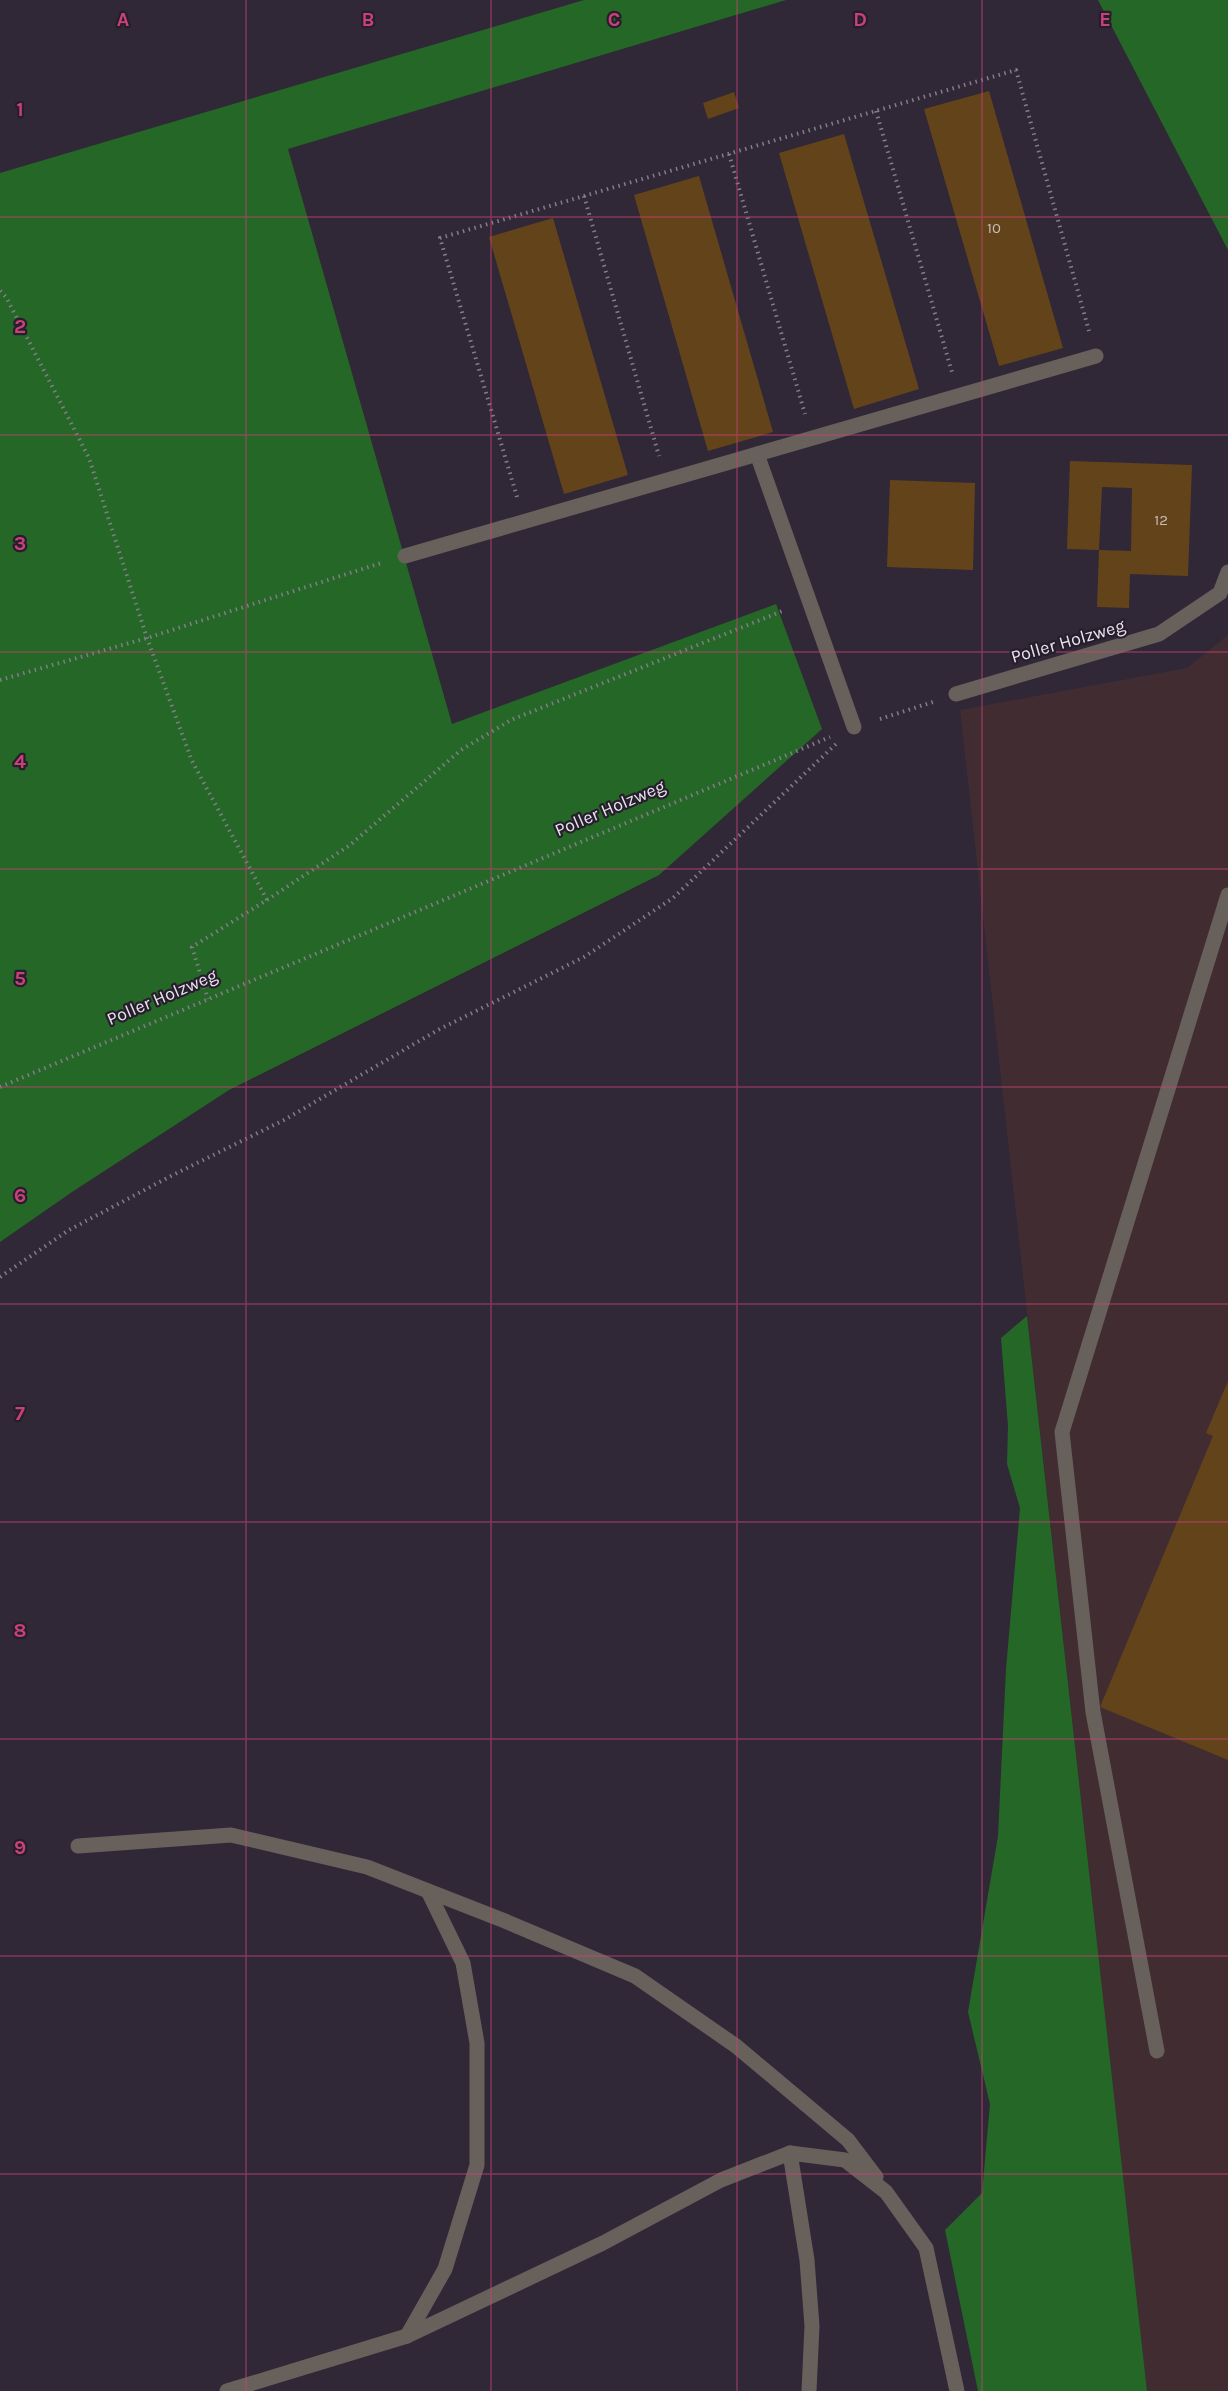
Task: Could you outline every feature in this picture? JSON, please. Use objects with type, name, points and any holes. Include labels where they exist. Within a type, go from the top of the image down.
[{"type":"street","points":[[405,556],[1096,356]]},
{"type":"street","points":[[757,454],[854,727]]},
{"type":"street","name":"Poller Holzweg","points":[[956,694],[1159,634],[1220,593],[1228,572]]},
{"type":"street","points":[[1157,2050],[1093,1713],[1062,1432],[1228,895]]},
{"type":"street","points":[[78,1846],[231,1835],[367,1867],[635,1976],[736,2046],[848,2140],[926,2248],[957,2391]]},
{"type":"street","points":[[407,2336],[445,2269],[477,2165],[477,2043],[475,2031],[462,1963],[428,1891]]},
{"type":"street","points":[[228,2391],[407,2336],[603,2243],[721,2180],[790,2153],[845,2160],[886,2192]]},
{"type":"street","points":[[790,2153],[807,2260],[812,2326],[809,2391]]},
{"type":"path","points":[[524,521],[440,238],[1016,70],[1096,356]]},
{"type":"path","points":[[876,111],[959,395]]},
{"type":"path","points":[[729,154],[812,438]]},
{"type":"path","points":[[584,196],[666,480]]},
{"type":"path","points":[[0,291],[6,297],[89,458],[147,638],[192,761],[267,900]]},
{"type":"path","points":[[0,680],[147,638],[405,556]]},
{"type":"path","points":[[208,999],[192,947],[350,845],[460,750],[511,720],[809,601]]},
{"type":"path","name":"Poller Holzweg","points":[[0,1087],[854,727],[956,694]]},
{"type":"path","points":[[0,1277],[69,1230],[284,1120],[438,1030],[584,957],[673,898],[821,758]]},
{"type":"shaded area","points":[[1228,635],[1228,2391],[1147,2391],[960,710],[1187,668]]},
{"type":"green space","points":[[584,0],[786,0],[288,149],[452,724],[776,604],[822,729],[659,875],[229,1090],[72,1192],[0,1242],[0,173]]},
{"type":"green space","points":[[1098,0],[1228,0],[1228,250]]},
{"type":"green space","points":[[1027,1316],[1147,2391],[978,2391],[945,2230],[982,2193],[990,2104],[968,2012],[998,1836],[1006,1669],[1020,1508],[1007,1464],[1008,1426],[1001,1338]]},
{"type":"building","points":[[989,91],[1063,348],[999,366],[924,109]]},
{"type":"building","points":[[734,92],[739,108],[708,119],[703,103]]},
{"type":"building","points":[[844,134],[919,389],[854,409],[779,153]]},
{"type":"building","points":[[699,176],[773,432],[708,451],[634,195]]},
{"type":"building","points":[[553,218],[628,475],[564,494],[489,237]]},
{"type":"building","points":[[1070,461],[1192,465],[1188,576],[1130,574],[1129,608],[1097,607],[1099,550],[1067,549]],"holes":[[[1102,487],[1132,488],[1131,551],[1099,550]]]},
{"type":"building","points":[[890,480],[975,483],[973,570],[887,567]]},
{"type":"building","points":[[1228,1381],[1228,1760],[1100,1707],[1213,1436],[1206,1433]]}]
